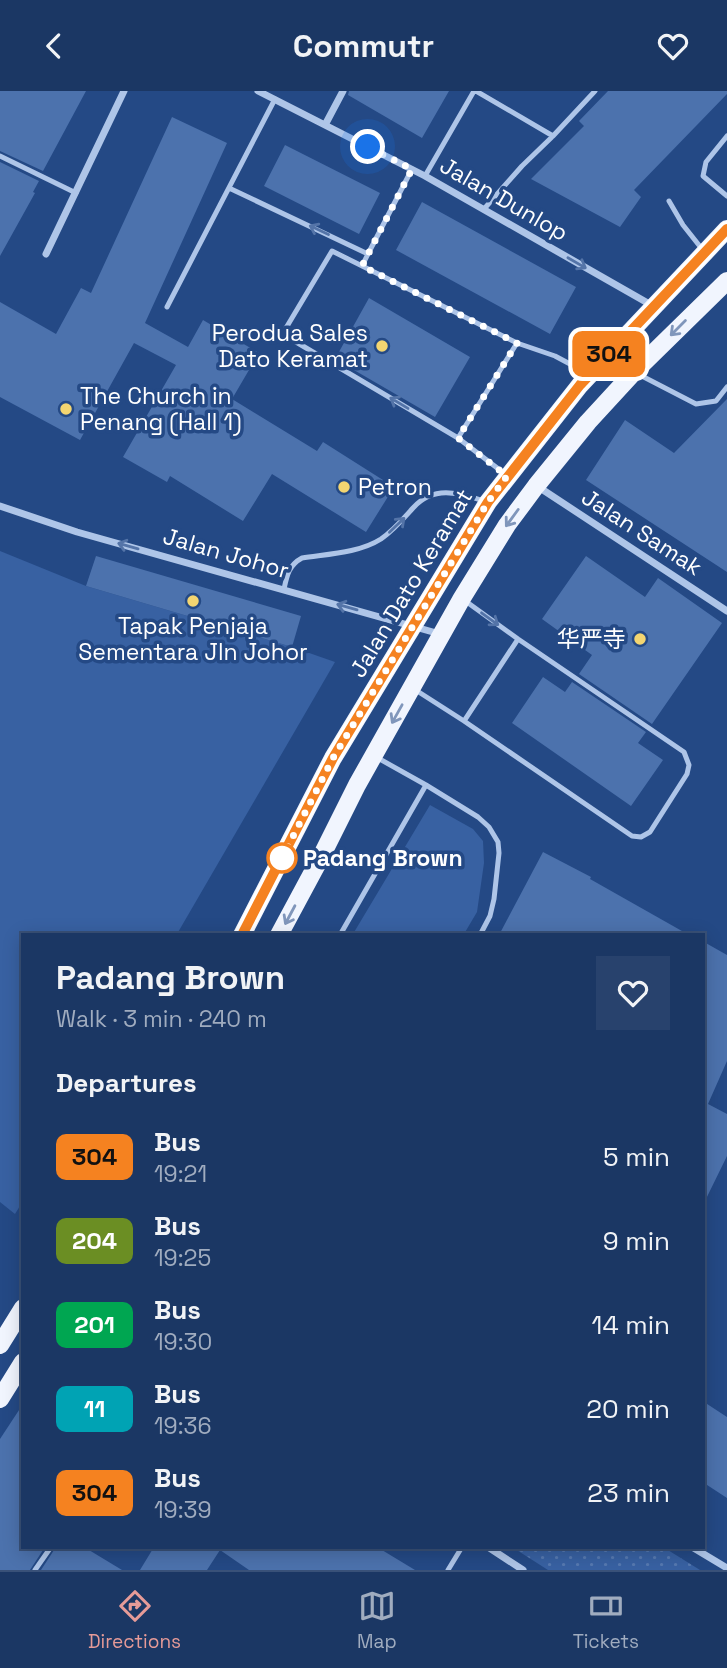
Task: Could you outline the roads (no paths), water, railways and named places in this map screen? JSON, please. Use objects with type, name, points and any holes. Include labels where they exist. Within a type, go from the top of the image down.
[{"type":"main road","name":"Jalan Dato Keramat","points":[[243,933],[333,758],[488,502],[580,385],[727,229]]},
{"type":"main road","points":[[280,933],[373,756],[462,598],[507,525],[588,422],[634,372],[727,281]]},
{"type":"main road","points":[[0,1345],[21,1311]]},
{"type":"main road","points":[[0,1399],[21,1368]]},
{"type":"street","points":[[46,254],[124,91]]},
{"type":"street","name":"Jalan Dunlop","points":[[258,91],[425,176],[653,306]]},
{"type":"street","points":[[325,125],[343,91]]},
{"type":"street","name":"Jalan Samak","points":[[536,486],[727,611]]},
{"type":"street","name":"Jalan Johor","points":[[0,506],[77,531],[442,634]]},
{"type":"street","points":[[491,1549],[523,1570]]},
{"type":"street","points":[[695,1549],[727,1568]]},
{"type":"lane","points":[[425,176],[475,91],[554,137]]},
{"type":"lane","points":[[484,209],[596,91]]},
{"type":"lane","points":[[167,307],[275,99]]},
{"type":"lane","points":[[727,136],[706,162],[704,176],[727,196]]},
{"type":"lane","points":[[0,156],[76,193]]},
{"type":"lane","points":[[362,266],[412,169]]},
{"type":"lane","points":[[229,188],[368,254]]},
{"type":"lane","points":[[669,201],[683,225],[704,251]]},
{"type":"lane","points":[[507,476],[458,438],[287,335],[286,328],[332,251],[517,343],[555,356],[590,375]]},
{"type":"lane","points":[[458,438],[517,343]]},
{"type":"lane","points":[[634,372],[696,404],[716,401],[727,387]]},
{"type":"lane","points":[[284,589],[294,562],[302,558],[364,548],[381,539],[428,496],[446,492],[488,502]]},
{"type":"lane","points":[[412,688],[632,836],[641,837],[650,832],[687,775],[689,765],[684,752],[462,598]]},
{"type":"lane","points":[[464,721],[518,639]]},
{"type":"lane","points":[[373,756],[426,785],[478,817],[489,827],[498,842],[499,853],[494,899],[490,916],[481,933]]},
{"type":"lane","points":[[341,933],[426,785]]},
{"type":"lane","points":[[35,1570],[50,1549]]},
{"type":"lane","points":[[448,1570],[461,1549]]},
{"type":"place","name":"Perodua Sales Dato Keramat","points":[[382,346]]},
{"type":"place","name":"The Church in Penang (Hall 1)","points":[[66,409]]},
{"type":"place","name":"Petron","points":[[344,487]]},
{"type":"place","name":"Tapak Penjaja Sementara Jln Johor","points":[[193,601]]},
{"type":"place","name":"华严寺","points":[[640,639]]},
{"type":"place","name":"Padang Brown","points":[[282,858]]}]
